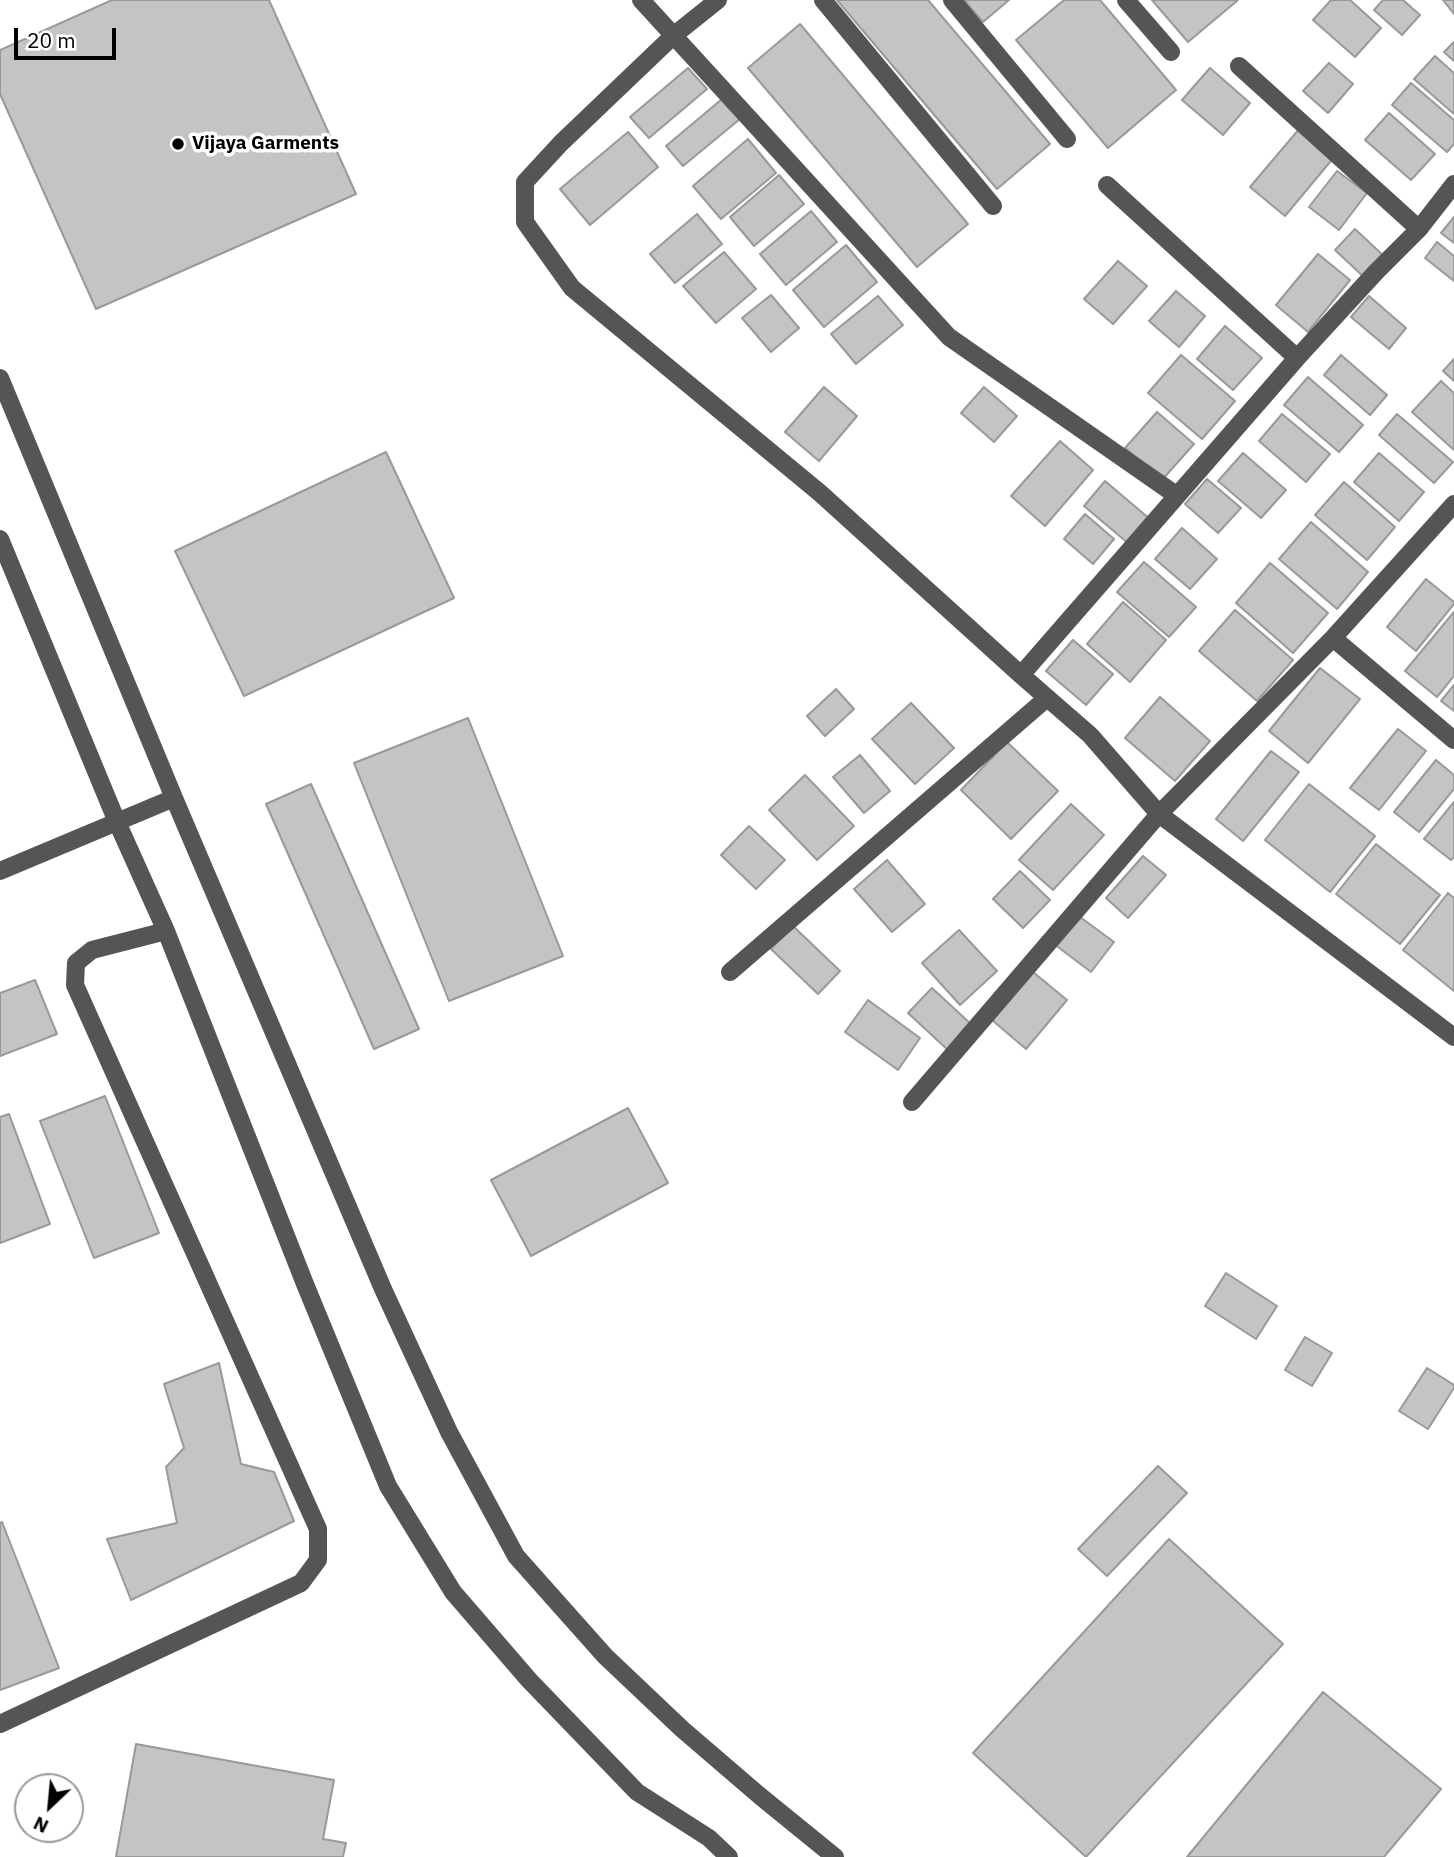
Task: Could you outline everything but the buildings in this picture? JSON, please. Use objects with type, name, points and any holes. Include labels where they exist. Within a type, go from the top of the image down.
[{"type":"street","points":[[641,0],[949,337],[1176,495]]},
{"type":"street","points":[[718,0],[673,36],[562,143],[525,183],[525,222],[572,288],[820,493],[1090,735],[1159,814],[1454,1037]]},
{"type":"street","points":[[822,0],[993,206]]},
{"type":"street","points":[[952,0],[1067,139]]},
{"type":"street","points":[[1126,0],[1171,52]]},
{"type":"street","points":[[1239,66],[1419,229]]},
{"type":"street","points":[[1021,675],[1297,358],[1419,229],[1454,184]]},
{"type":"street","points":[[1107,185],[1297,358]]},
{"type":"street","points":[[0,378],[174,798],[383,1289],[449,1432],[516,1556],[605,1656],[682,1729],[835,1857]]},
{"type":"street","points":[[912,1102],[1159,814],[1333,638],[1454,504]]},
{"type":"street","points":[[0,539],[117,822],[166,931],[388,1486],[453,1592],[529,1680],[637,1792],[709,1838],[729,1857]]},
{"type":"street","points":[[1333,638],[1454,740]]},
{"type":"street","points":[[730,972],[1047,698]]},
{"type":"street","points":[[0,871],[174,798]]},
{"type":"street","points":[[0,1724],[301,1583],[317,1560],[318,1529],[75,985],[76,963],[92,950],[166,931]]},
{"type":"place","name":"Vijaya Garments","points":[[178,144]]}]
